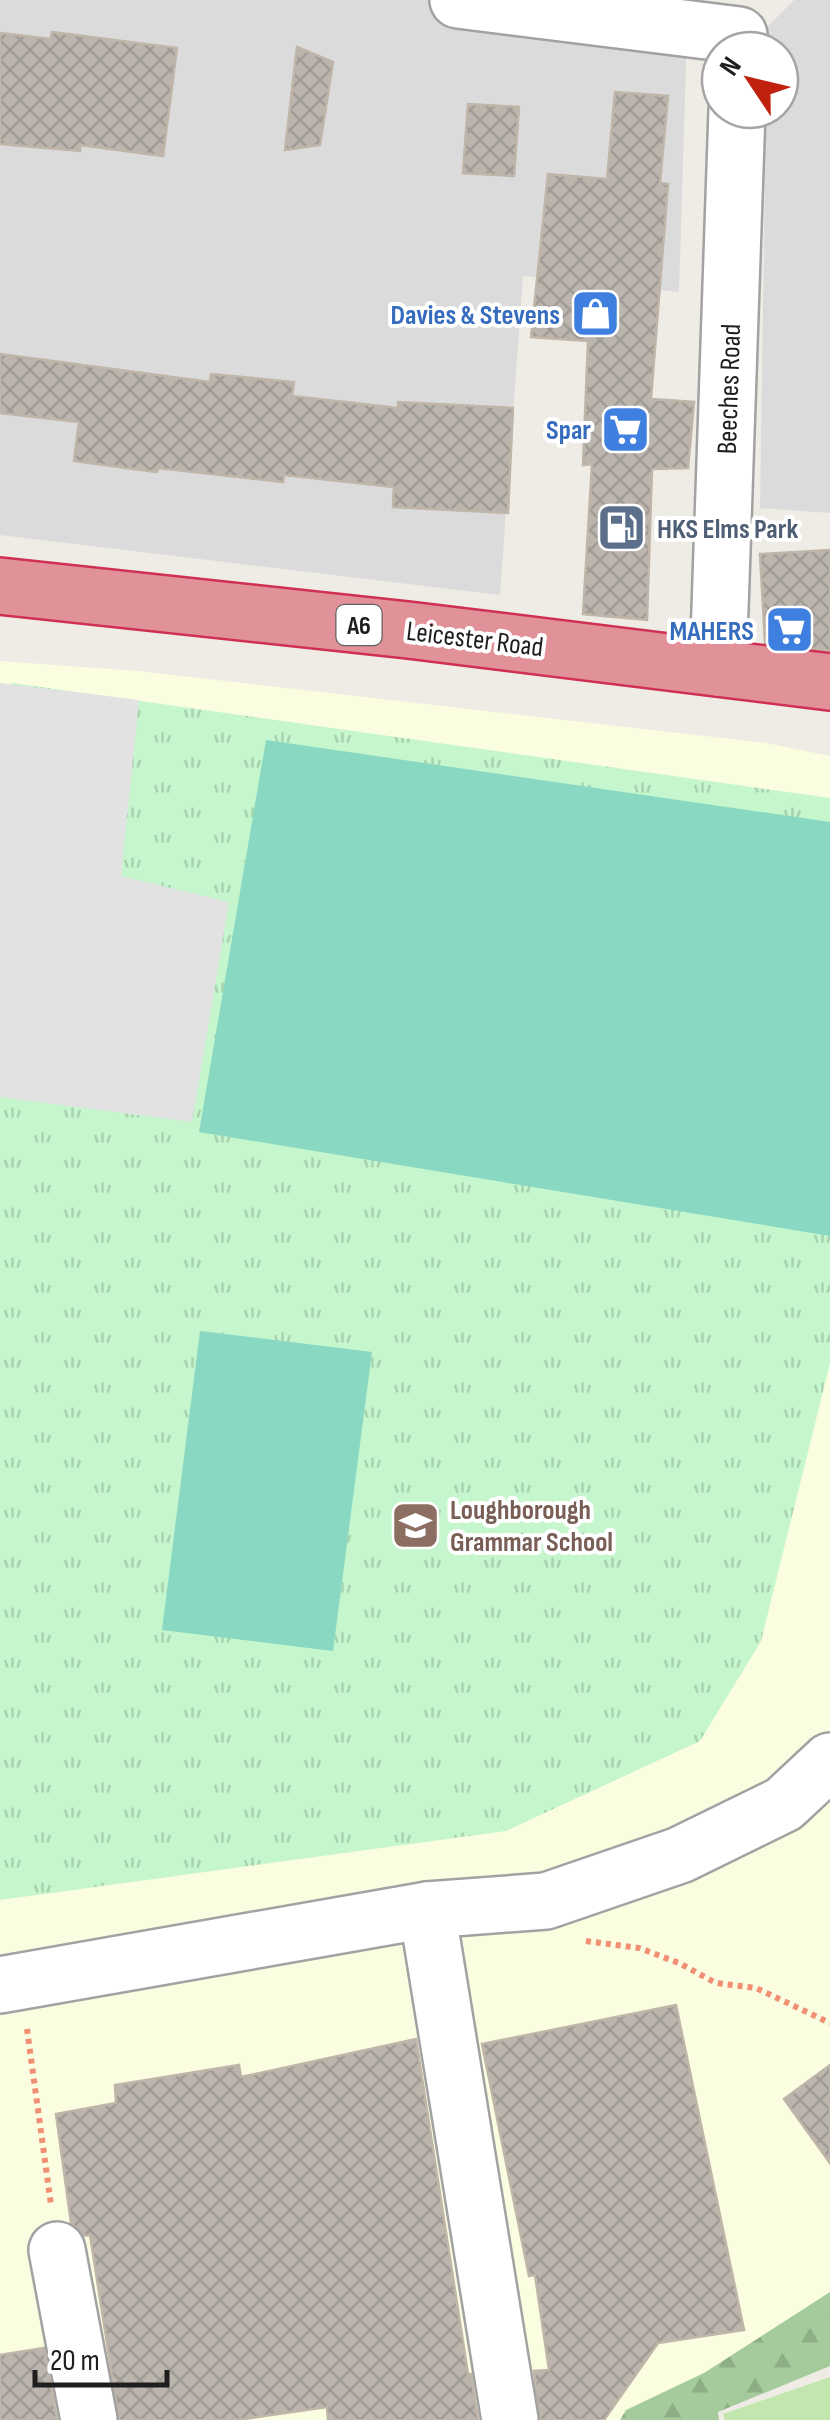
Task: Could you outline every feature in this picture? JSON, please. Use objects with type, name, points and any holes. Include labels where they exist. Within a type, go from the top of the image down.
[{"type":"highway","name":"Leicester Road","points":[[0,586],[830,682]]},
{"type":"street","points":[[458,0],[739,28]]},
{"type":"street","name":"Beeches Road","points":[[718,668],[736,130]]},
{"type":"street","points":[[12,1999],[427,1910],[546,1901],[680,1856],[784,1804],[830,1761]]},
{"type":"street","points":[[427,1910],[510,2420]]},
{"type":"street","points":[[57,2250],[89,2420]]},
{"type":"path","points":[[12,1999],[57,2250]]},
{"type":"shaded area","points":[[0,0],[688,0],[679,292],[523,276],[500,595],[0,535]]},
{"type":"shaded area","points":[[794,0],[830,0],[830,513],[760,508],[766,130],[800,130],[800,30],[767,27]]},
{"type":"shaded area","name":"Loughborough Grammar School","points":[[0,661],[138,671],[766,743],[830,756],[830,2294],[643,2420],[0,2420]]},
{"type":"shaded area","points":[[0,683],[139,700],[121,876],[229,902],[192,1122],[0,1097]]},
{"type":"green space","name":"Loughborough Grammar School","points":[[12,683],[830,798],[830,1363],[761,1641],[700,1741],[506,1831],[0,1900],[0,777]]},
{"type":"green space","points":[[266,740],[830,822],[830,1236],[199,1132]]},
{"type":"green space","points":[[200,1331],[372,1352],[333,1651],[162,1630]]},
{"type":"green space","points":[[830,2292],[830,2366],[718,2412],[719,2420],[620,2420],[626,2410],[704,2373]]},
{"type":"green space","points":[[830,2377],[830,2420],[725,2420],[723,2414]]},
{"type":"building","points":[[52,32],[177,48],[163,156],[80,145],[80,151],[0,144],[0,33],[51,39]]},
{"type":"building","points":[[297,47],[333,62],[320,145],[285,150]]},
{"type":"building","points":[[615,92],[668,96],[660,183],[668,184],[651,399],[694,402],[688,468],[652,469],[647,620],[583,614],[592,464],[583,465],[588,341],[531,337],[548,174],[607,179]]},
{"type":"building","points":[[468,104],[519,107],[514,176],[463,173]]},
{"type":"building","points":[[0,354],[210,382],[211,374],[294,382],[292,396],[398,408],[398,402],[513,408],[508,513],[393,507],[394,487],[284,475],[283,482],[158,468],[157,472],[74,461],[79,422],[0,413]]},
{"type":"building","points":[[830,550],[830,651],[765,643],[760,554]]},
{"type":"building","points":[[676,2005],[744,2330],[658,2343],[604,2420],[540,2420],[534,2371],[549,2370],[535,2275],[529,2276],[482,2044]]},
{"type":"building","points":[[416,2039],[478,2420],[328,2420],[327,2407],[237,2420],[119,2420],[90,2235],[84,2236],[71,2223],[56,2114],[116,2103],[115,2085],[239,2065],[241,2077]]},
{"type":"building","points":[[830,2065],[830,2163],[784,2099]]},
{"type":"building","points":[[44,2348],[57,2420],[0,2420],[0,2355]]},
{"type":"place","name":"Davies & Stevens","points":[[595,314]]},
{"type":"place","name":"Spar","points":[[626,429]]},
{"type":"place","name":"HKS Elms Park","points":[[622,528]]},
{"type":"place","name":"MAHERS","points":[[789,630]]},
{"type":"place","name":"Loughborough Grammar School","points":[[415,1525]]}]
